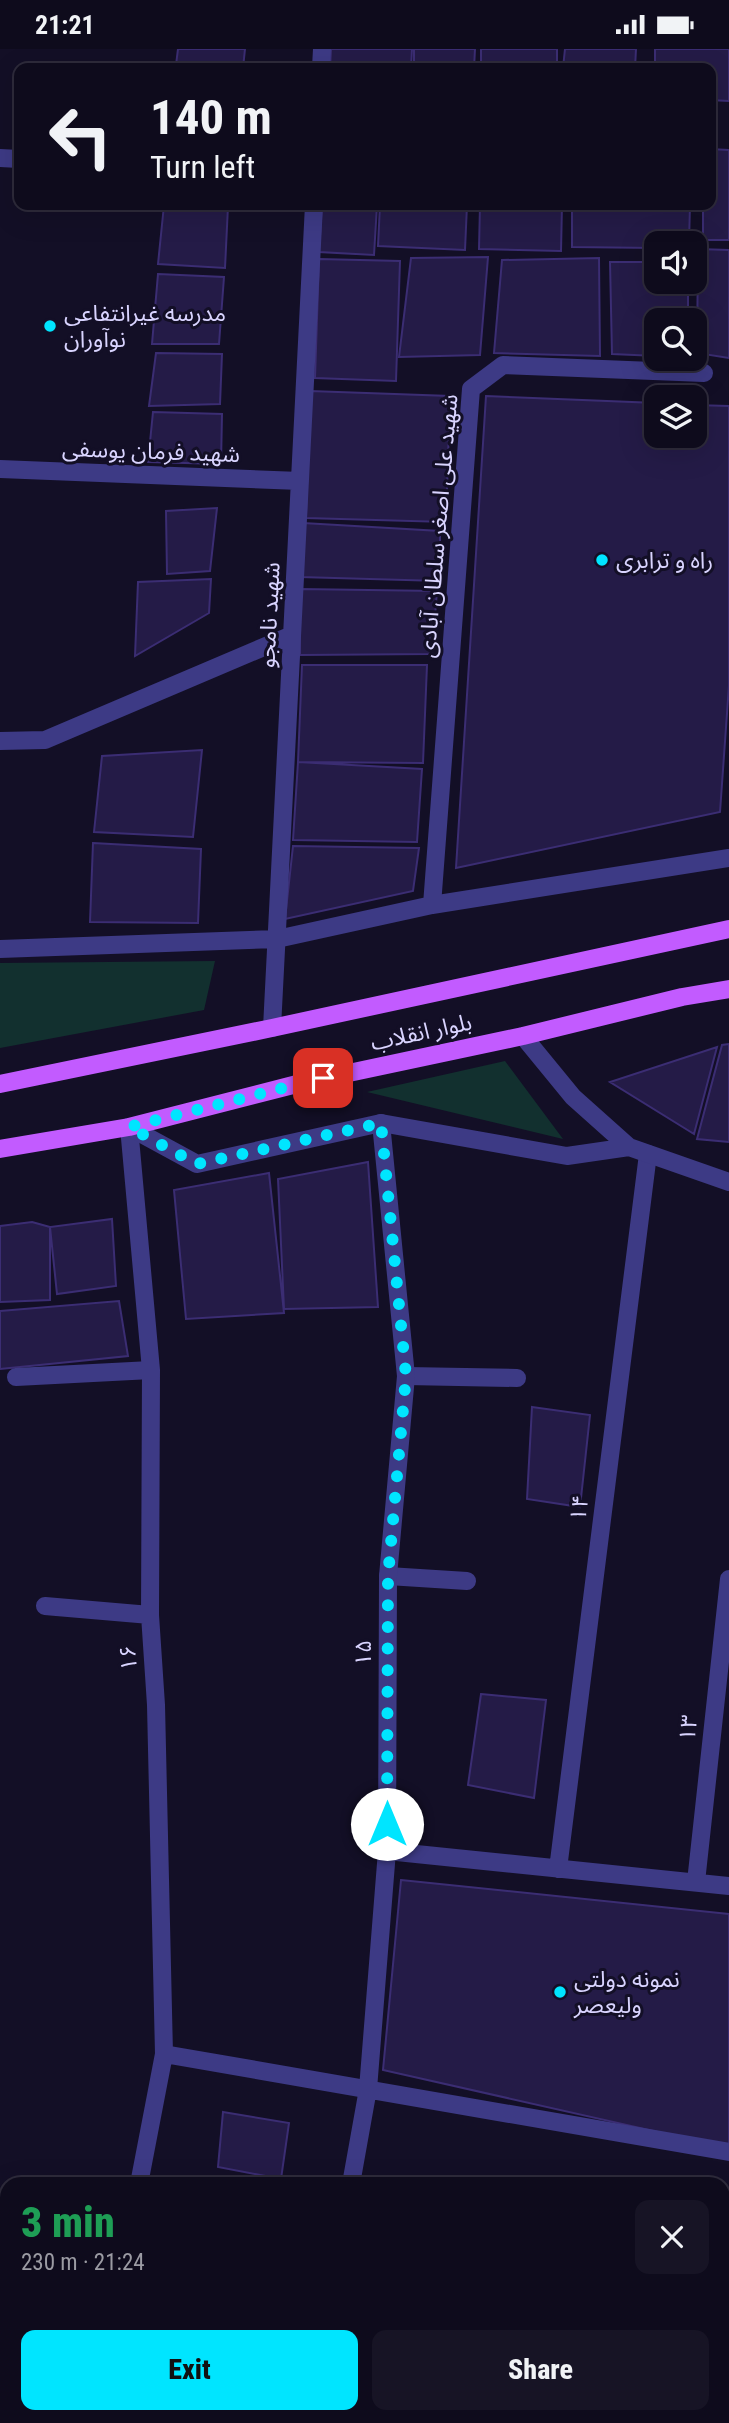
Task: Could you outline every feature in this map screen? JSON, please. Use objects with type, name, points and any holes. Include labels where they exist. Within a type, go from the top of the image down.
[{"type":"main road","name":"بلوار انقلاب","points":[[0,1084],[729,929]]},
{"type":"main road","name":"بلوار انقلاب","points":[[0,1149],[129,1127],[297,1084],[523,1036],[682,997],[729,989]]},
{"type":"street","name":"شهید نامجو","points":[[272,1028],[314,210]]},
{"type":"street","name":"شهید علی اصغر سلطان آبادی","points":[[432,905],[471,389],[503,366],[704,373]]},
{"type":"street","name":"شهید فرمان یوسفی","points":[[0,469],[300,481]]},
{"type":"street","points":[[0,741],[45,740],[292,635]]},
{"type":"street","points":[[0,949],[277,939],[432,905],[729,858]]},
{"type":"street","points":[[523,1036],[573,1097],[629,1147],[729,1182]]},
{"type":"street","points":[[129,1127],[197,1164],[381,1123],[566,1156],[629,1147]]},
{"type":"street","name":"۱۵","points":[[352,2177],[368,2089],[387,1851],[388,1576],[406,1376],[381,1123]]},
{"type":"street","name":"۱۶","points":[[129,1127],[150,1370],[150,1615],[156,1705],[164,2053],[140,2177]]},
{"type":"street","name":"۱۴","points":[[558,1869],[648,1154]]},
{"type":"street","points":[[16,1377],[150,1370]]},
{"type":"street","points":[[406,1376],[517,1378]]},
{"type":"street","points":[[388,1576],[467,1581]]},
{"type":"street","name":"۱۳","points":[[696,1882],[729,1579]]},
{"type":"street","points":[[45,1606],[150,1615]]},
{"type":"street","points":[[387,1851],[729,1886]]},
{"type":"street","points":[[164,2053],[729,2152]]},
{"type":"green space","points":[[215,961],[204,1010],[0,1048],[0,963]]},
{"type":"green space","points":[[505,1061],[563,1139],[367,1092]]},
{"type":"building","points":[[178,49],[245,49],[244,63],[176,63]]},
{"type":"building","points":[[331,49],[412,49],[411,63],[330,63]]},
{"type":"building","points":[[414,49],[475,49],[474,63],[414,63]]},
{"type":"building","points":[[481,49],[557,49],[557,63],[481,63]]},
{"type":"building","points":[[565,49],[636,49],[635,63],[564,63]]},
{"type":"building","points":[[655,49],[729,49],[729,101],[716,100],[716,63],[655,63]]},
{"type":"building","points":[[716,149],[729,150],[729,240],[707,240],[707,231],[703,231],[703,210],[716,210]]},
{"type":"building","points":[[163,210],[228,210],[225,268],[158,264]]},
{"type":"building","points":[[322,210],[377,210],[374,255],[319,252]]},
{"type":"building","points":[[380,210],[467,210],[465,250],[378,246]]},
{"type":"building","points":[[480,210],[562,210],[561,251],[479,249]]},
{"type":"building","points":[[572,210],[690,210],[689,231],[644,231],[644,248],[572,247]]},
{"type":"building","points":[[707,249],[729,250],[729,358],[707,355],[707,308],[697,308],[698,294],[707,294]]},
{"type":"building","points":[[488,257],[480,355],[399,357],[411,258]]},
{"type":"building","points":[[599,258],[600,356],[494,353],[502,260]]},
{"type":"building","points":[[319,259],[400,261],[396,381],[315,378]]},
{"type":"building","points":[[610,262],[644,262],[644,294],[688,294],[688,308],[644,308],[644,355],[612,354]]},
{"type":"building","points":[[158,274],[224,277],[219,344],[152,344]]},
{"type":"building","points":[[156,353],[222,354],[220,404],[149,406]]},
{"type":"building","points":[[310,391],[450,396],[446,522],[306,518]]},
{"type":"building","name":"راه و ترابری","points":[[486,396],[644,403],[644,448],[707,448],[707,405],[729,406],[729,685],[720,812],[456,868]]},
{"type":"building","points":[[153,412],[222,414],[221,464],[148,462]]},
{"type":"building","points":[[217,508],[210,571],[167,574],[166,511]]},
{"type":"building","points":[[303,523],[440,531],[440,581],[300,577]]},
{"type":"building","points":[[211,579],[209,613],[135,656],[138,582]]},
{"type":"building","points":[[300,589],[437,591],[432,654],[300,655]]},
{"type":"building","points":[[302,665],[427,665],[423,763],[298,762]]},
{"type":"building","points":[[202,750],[193,837],[94,832],[102,756]]},
{"type":"building","points":[[298,762],[422,769],[417,842],[293,840]]},
{"type":"building","points":[[93,843],[201,849],[198,923],[90,922]]},
{"type":"building","points":[[293,846],[419,848],[413,891],[285,919]]},
{"type":"building","points":[[729,1044],[729,1142],[697,1139],[722,1045]]},
{"type":"building","points":[[717,1047],[694,1134],[610,1082]]},
{"type":"building","points":[[368,1162],[378,1307],[284,1309],[278,1179]]},
{"type":"building","points":[[269,1173],[284,1313],[186,1319],[174,1190]]},
{"type":"building","points":[[112,1219],[116,1286],[57,1294],[50,1227]]},
{"type":"building","points":[[32,1222],[50,1227],[50,1300],[0,1302],[0,1226]]},
{"type":"building","points":[[119,1301],[128,1356],[0,1369],[0,1311]]},
{"type":"building","points":[[532,1407],[590,1415],[580,1507],[527,1499]]},
{"type":"building","points":[[481,1694],[546,1700],[534,1798],[468,1785]]},
{"type":"building","name":"نمونه دولتی ولیعصر","points":[[401,1880],[729,1914],[729,2148],[383,2070]]},
{"type":"building","points":[[223,2112],[289,2123],[281,2177],[218,2167]]},
{"type":"place","name":"مدرسه غیرانتفاعی نوآوران","points":[[50,326]]},
{"type":"place","name":"راه و ترابری","points":[[602,560]]},
{"type":"place","name":"نمونه دولتی ولیعصر","points":[[560,1992]]},
{"type":"route","points":[[323,1078],[129,1127],[197,1164],[381,1123],[406,1376],[388,1576],[387,1824]]}]
